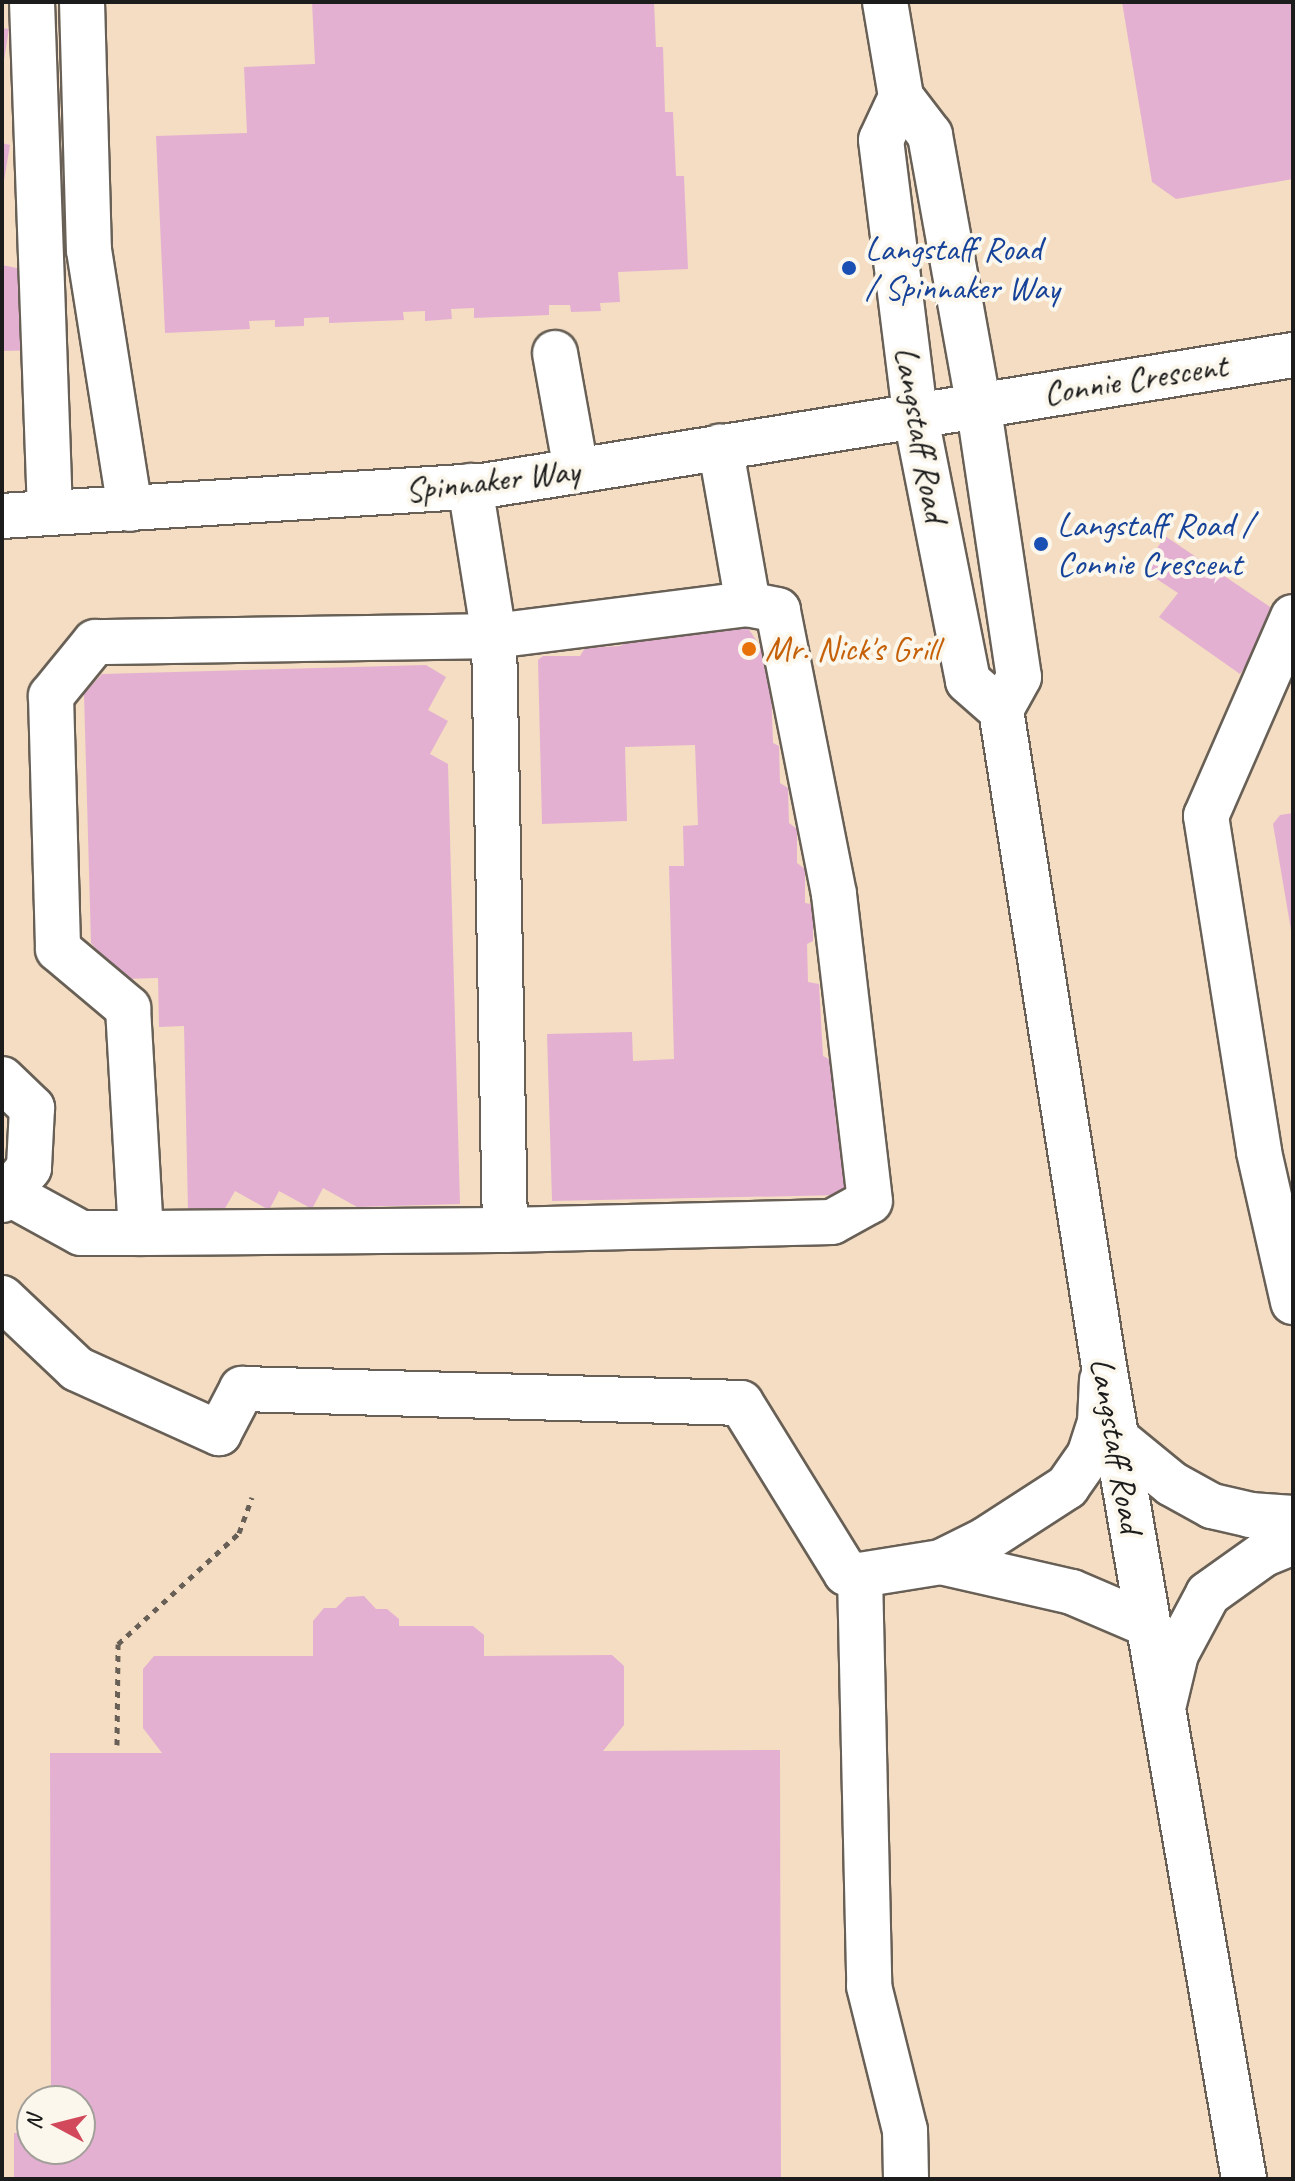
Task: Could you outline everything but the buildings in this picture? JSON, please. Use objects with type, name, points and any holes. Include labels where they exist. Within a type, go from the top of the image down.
[{"type":"main road","points":[[32,2],[50,513]]},
{"type":"main road","points":[[82,2],[89,250],[130,509]]},
{"type":"main road","name":"Langstaff Road","points":[[885,2],[901,97],[930,135],[978,403],[1019,677],[1001,710],[1103,1360],[1244,2179]]},
{"type":"main road","name":"Langstaff Road","points":[[901,97],[881,140],[915,413],[968,681],[1001,710]]},
{"type":"main road","points":[[555,353],[576,470]]},
{"type":"main road","name":"Connie Crescent","points":[[978,403],[1293,355]]},
{"type":"main road","name":"Spinnaker Way","points":[[2,516],[470,486],[978,403]]},
{"type":"main road","points":[[720,446],[748,604]]},
{"type":"main road","points":[[470,486],[494,636],[505,1230]]},
{"type":"main road","points":[[2,1079],[32,1108],[29,1168],[5,1196],[81,1233],[141,1233],[505,1230],[832,1222],[870,1201],[834,894],[778,610],[748,604],[494,636],[95,642],[51,696],[58,949],[128,1008],[141,1233]]},
{"type":"main road","points":[[1293,617],[1206,816],[1259,1152],[1293,1302]]},
{"type":"main road","points":[[2,1298],[77,1369],[219,1433],[242,1389],[741,1403],[846,1573],[860,1575],[941,1562],[985,1540],[1067,1487],[1089,1456],[1100,1422],[1103,1360]]},
{"type":"main road","points":[[1117,1439],[1172,1484],[1212,1506],[1250,1515],[1293,1518]]},
{"type":"main road","points":[[1163,1708],[1176,1654],[1208,1594],[1264,1554],[1293,1542]]},
{"type":"main road","points":[[941,1562],[1072,1592],[1147,1624]]},
{"type":"main road","points":[[860,1575],[869,1986],[905,2130],[906,2179]]},
{"type":"path","points":[[117,1745],[118,1644],[239,1533],[252,1497]]},
{"type":"place","name":"Langstaff Road / Spinnaker Way","points":[[849,268]]},
{"type":"place","name":"Langstaff Road / Connie Crescent","points":[[1041,544]]},
{"type":"place","name":"Mr. Nick's Grill","points":[[749,649]]}]
